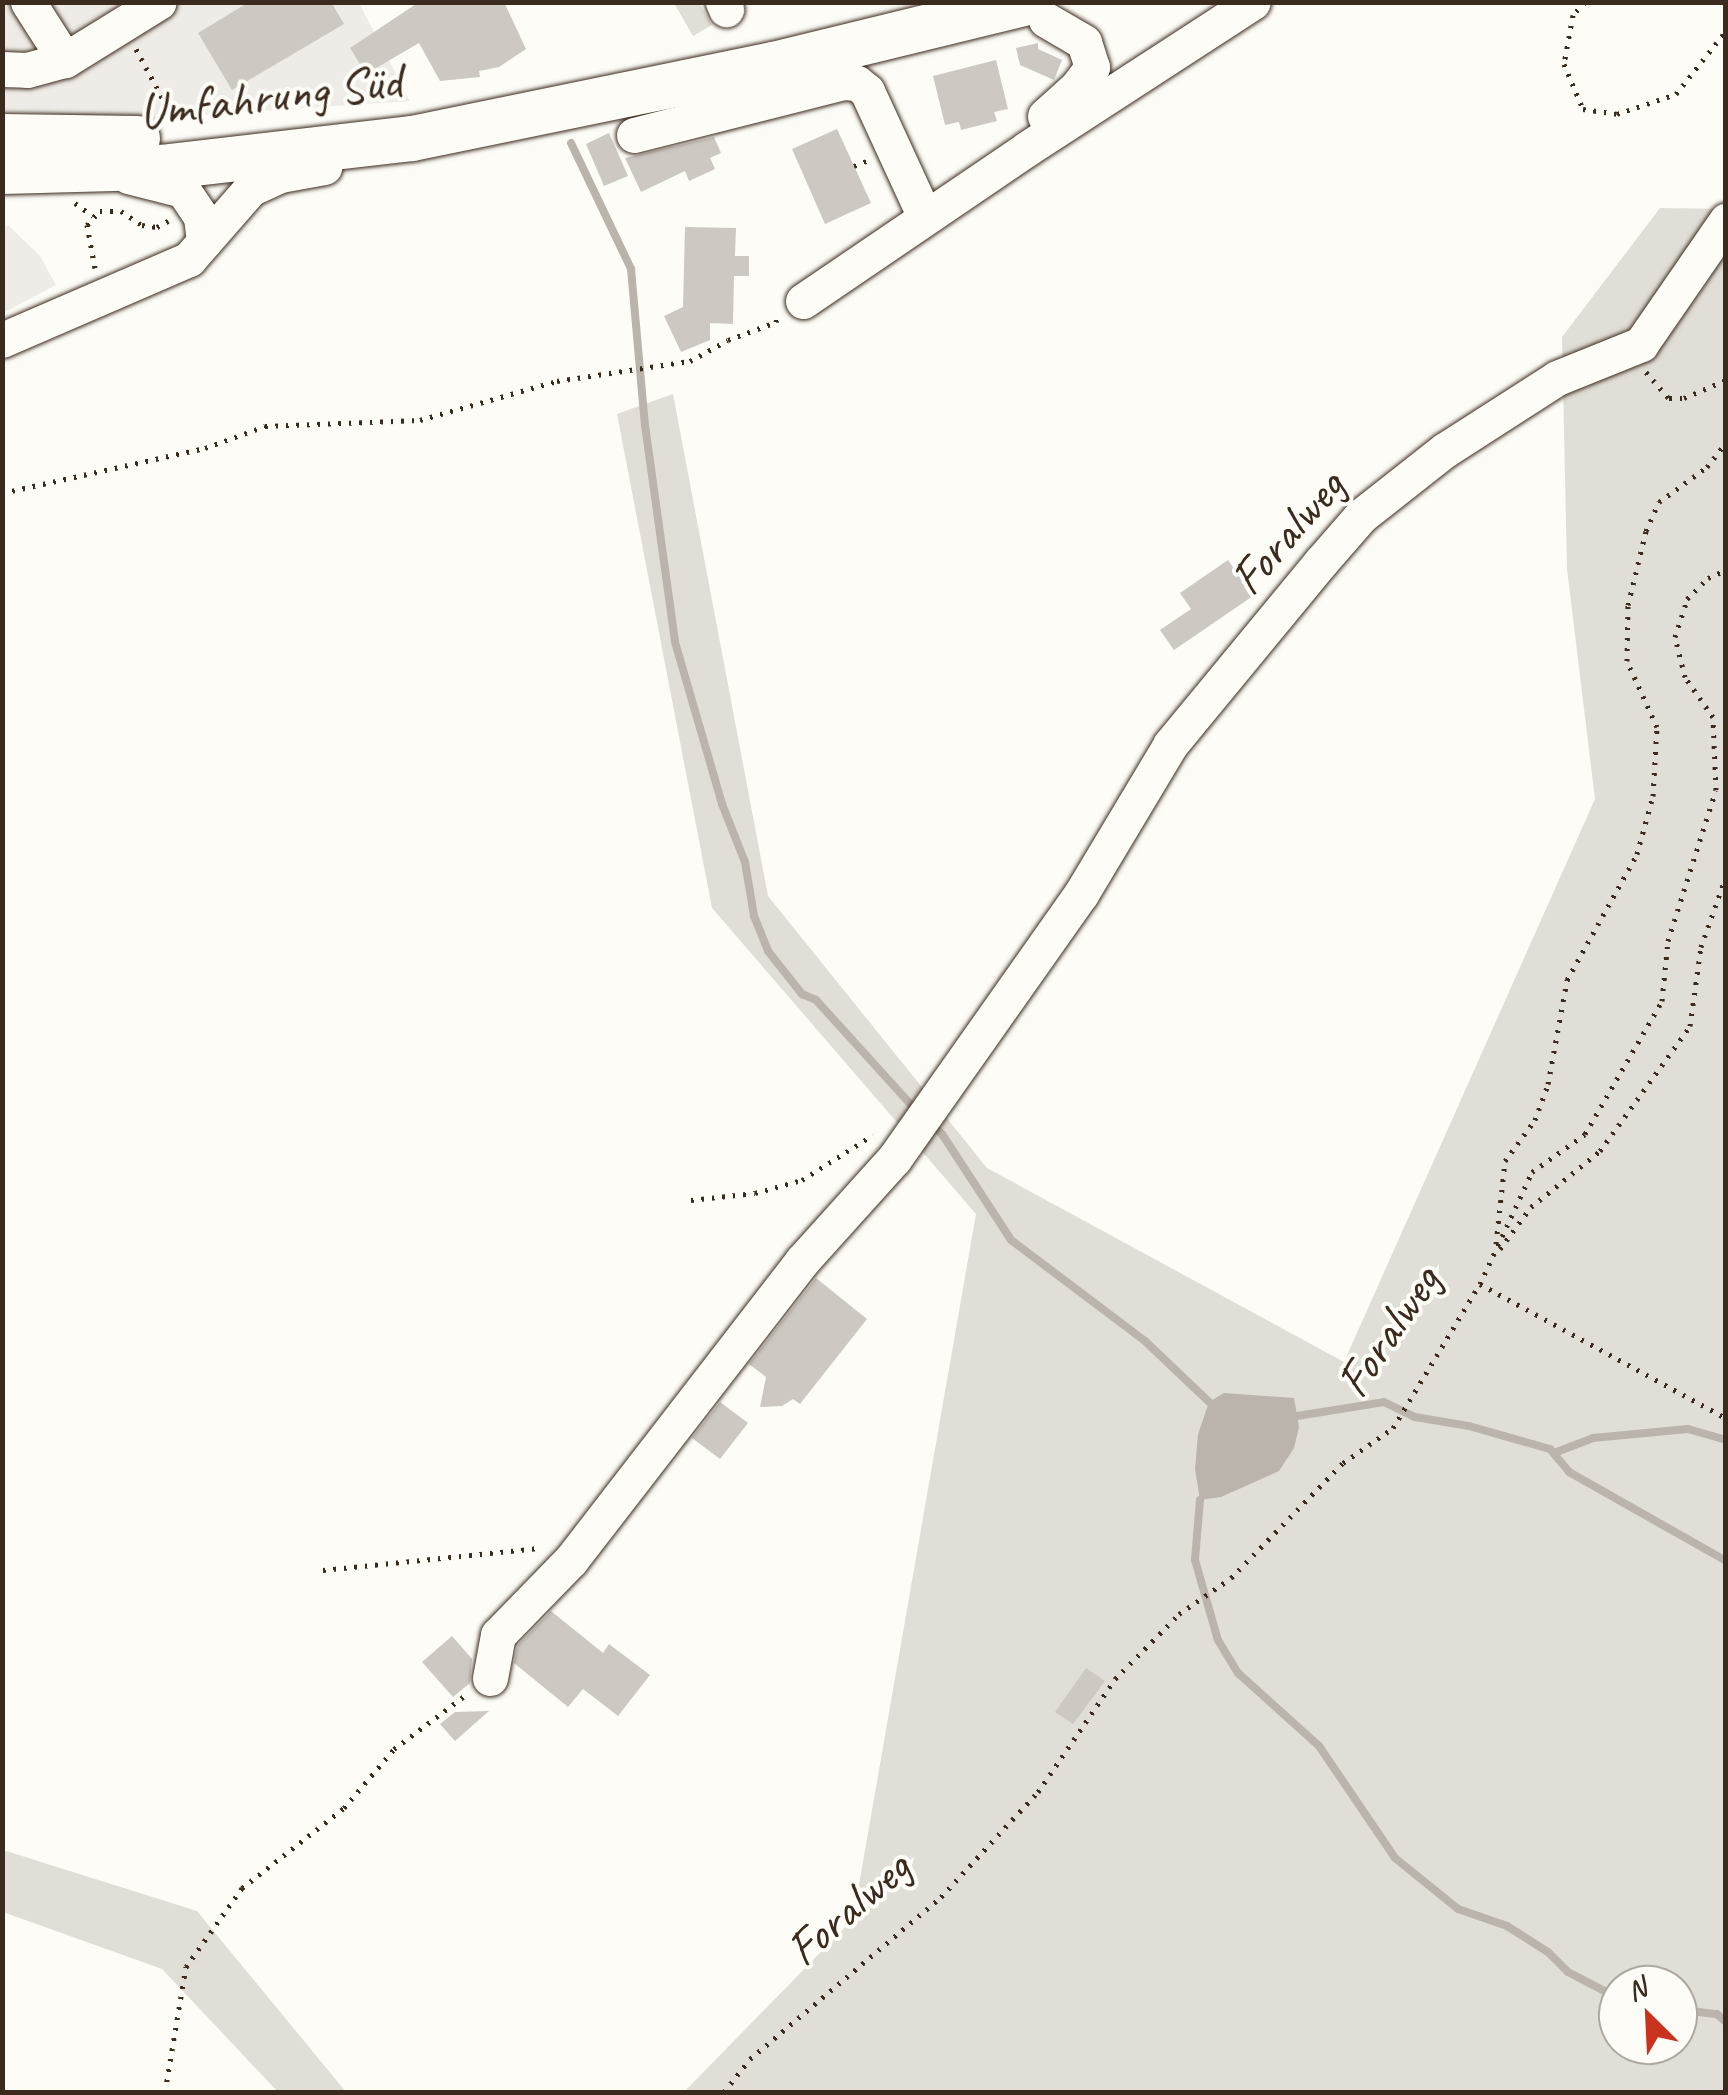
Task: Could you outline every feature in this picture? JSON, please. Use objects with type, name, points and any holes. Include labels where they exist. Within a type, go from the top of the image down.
[{"type":"main road","name":"Umfahrung Süd","points":[[2,171],[103,170],[412,138],[1037,12]]},
{"type":"main road","name":"Umfahrung Süd","points":[[2,136],[98,140],[278,133],[548,108]]},
{"type":"street","points":[[28,2],[65,60]]},
{"type":"street","points":[[2,69],[27,70],[65,60],[159,2]]},
{"type":"street","points":[[792,304],[1253,2]]},
{"type":"street","points":[[1028,148],[1026,135],[1077,88],[1092,67],[1084,42],[1037,12]]},
{"type":"street","points":[[634,135],[843,82],[857,84],[868,91],[925,217]]},
{"type":"street","points":[[2,340],[189,260],[250,189],[280,174],[373,158],[412,138]]},
{"type":"street","points":[[103,170],[183,190],[202,218],[204,242]]},
{"type":"street","name":"Foralweg","points":[[490,1678],[498,1635],[584,1544],[802,1260],[894,1159],[1081,894],[1170,744],[1361,516],[1504,410],[1557,378],[1641,344],[1726,221]]},
{"type":"path","points":[[1585,2],[1573,16],[1564,64],[1583,108],[1617,114],[1676,94],[1726,31]]},
{"type":"path","points":[[122,25],[164,95],[172,116]]},
{"type":"path","points":[[90,277],[95,257],[87,225],[92,216],[109,208],[142,225],[156,227],[177,212]]},
{"type":"path","points":[[2,493],[205,448],[265,426],[420,420],[557,381],[690,362],[728,340],[776,322],[792,304]]},
{"type":"path","points":[[1630,349],[1653,383],[1669,398],[1684,398],[1726,380]]},
{"type":"path","points":[[1495,1255],[1505,1162],[1535,1120],[1548,1084],[1566,980],[1637,854],[1653,796],[1656,726],[1627,662],[1628,606],[1646,531],[1659,502],[1707,468],[1726,443]]},
{"type":"path","name":"Foralweg","points":[[724,2092],[750,2059],[941,1897],[1038,1792],[1115,1679],[1190,1606],[1219,1586],[1343,1463],[1394,1426],[1480,1284],[1532,1172],[1585,1134],[1662,1001],[1668,941],[1716,790],[1713,717],[1685,677],[1675,637],[1687,599],[1708,578],[1726,570]]},
{"type":"path","points":[[1495,1255],[1530,1206],[1611,1138],[1690,1026],[1701,947],[1726,876]]},
{"type":"path","points":[[691,1200],[755,1193],[802,1180],[889,1125],[920,1117]]},
{"type":"path","points":[[1480,1284],[1726,1418]]},
{"type":"path","points":[[323,1570],[584,1544]]},
{"type":"path","points":[[165,2092],[186,1967],[242,1888],[344,1808],[394,1749],[490,1678]]},
{"type":"shaded area","points":[[2,3],[359,3],[410,101],[144,119],[3,111]]},
{"type":"shaded area","points":[[674,3],[699,3],[712,25],[693,36]]},
{"type":"shaded area","points":[[1660,208],[1725,209],[1725,2092],[684,2092],[853,1919],[976,1214],[712,908],[617,414],[673,394],[768,896],[987,1168],[1344,1362],[1595,799],[1567,569],[1562,337]]},
{"type":"shaded area","points":[[3,226],[9,226],[40,256],[56,285],[3,313]]},
{"type":"shaded area","points":[[1224,1393],[1294,1398],[1299,1427],[1294,1448],[1279,1471],[1221,1497],[1200,1500],[1195,1469],[1198,1434],[1209,1402]]},
{"type":"shaded area","points":[[3,1850],[197,1911],[346,2092],[278,2092],[162,1969],[3,1912]]},
{"type":"building","points":[[249,2],[331,2],[344,24],[232,90],[198,33]]},
{"type":"building","points":[[419,2],[504,2],[526,49],[499,67],[479,71],[480,77],[440,81],[419,43],[366,74],[350,48]]},
{"type":"building","points":[[1038,43],[1038,49],[1062,60],[1054,80],[1020,65],[1016,48]]},
{"type":"building","points":[[996,60],[1008,109],[994,112],[997,121],[961,130],[959,122],[945,125],[933,76]]},
{"type":"building","points":[[837,129],[871,203],[825,224],[792,149]]},
{"type":"building","points":[[609,133],[628,176],[604,186],[586,144]]},
{"type":"building","points":[[714,137],[721,153],[710,158],[715,169],[689,181],[685,171],[641,192],[625,158]]},
{"type":"building","points":[[685,227],[736,228],[735,256],[749,256],[749,276],[734,276],[733,324],[710,323],[710,340],[681,352],[664,316],[683,307]]},
{"type":"building","points":[[1228,560],[1253,596],[1174,650],[1160,630],[1191,609],[1180,593]]},
{"type":"building","points":[[816,1278],[867,1319],[800,1404],[793,1399],[782,1406],[760,1407],[766,1377],[749,1364]]},
{"type":"building","points":[[720,1402],[748,1423],[720,1459],[692,1438]]},
{"type":"building","points":[[551,1611],[603,1653],[609,1644],[650,1675],[618,1716],[583,1689],[568,1707],[514,1663],[518,1645]]},
{"type":"building","points":[[452,1636],[472,1659],[470,1683],[453,1697],[422,1662]]},
{"type":"building","points":[[1086,1668],[1105,1681],[1073,1724],[1055,1712]]},
{"type":"building","points":[[489,1711],[455,1741],[440,1724],[455,1712]]},
{"type":"waterway","points":[[571,143],[631,269],[645,425],[675,642],[722,804],[745,862],[754,916],[768,951],[802,994],[816,1000],[915,1109]]},
{"type":"waterway","points":[[929,1122],[942,1134],[1011,1240],[1145,1341],[1209,1402]]},
{"type":"waterway","points":[[1297,1416],[1384,1402],[1415,1417],[1469,1426],[1550,1449],[1569,1472],[1726,1561]]},
{"type":"waterway","points":[[1554,1453],[1593,1438],[1688,1429],[1726,1440]]},
{"type":"waterway","points":[[1200,1500],[1195,1560],[1218,1640],[1238,1673],[1319,1746],[1395,1858],[1458,1909],[1507,1926],[1548,1952],[1568,1972],[1598,1988]]},
{"type":"waterway","points":[[1698,2012],[1717,2014],[1726,2022]]}]
